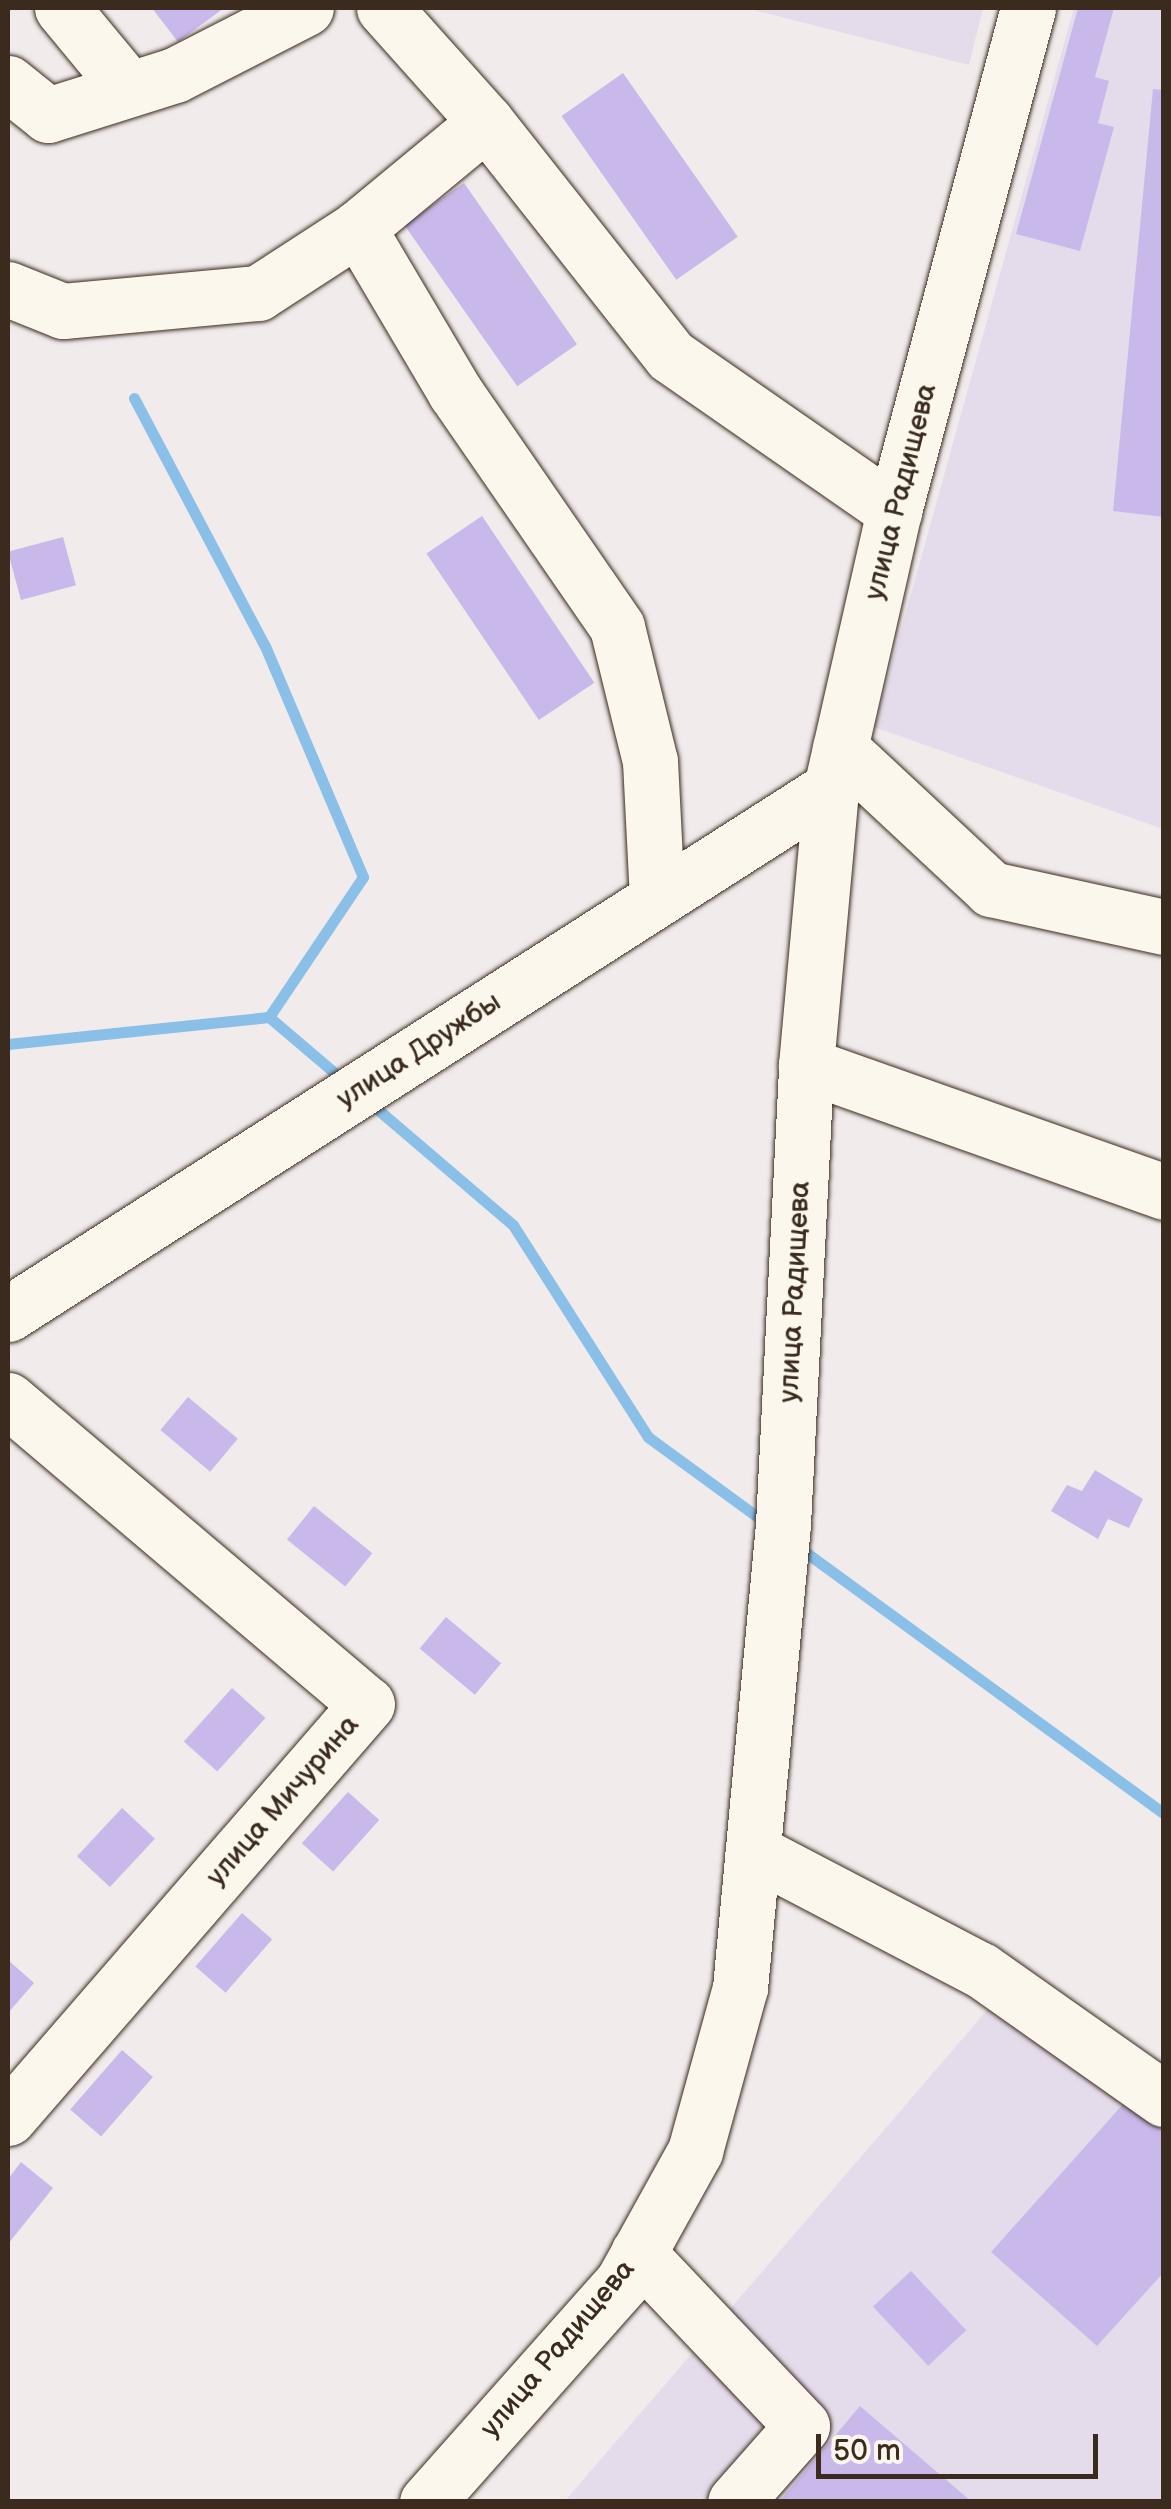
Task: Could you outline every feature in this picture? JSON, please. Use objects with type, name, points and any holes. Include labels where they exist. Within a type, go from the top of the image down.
[{"type":"street","points":[[62,8],[129,89]]},
{"type":"street","points":[[8,82],[48,115],[129,89],[306,8]]},
{"type":"street","points":[[384,8],[486,122],[672,356],[894,511]]},
{"type":"street","name":"улица Радищева","points":[[428,2502],[638,2252],[695,2151],[740,1988],[783,1524],[806,1065],[836,768],[894,511],[1028,8]]},
{"type":"street","points":[[19,301],[62,311],[258,294],[358,228],[486,122]]},
{"type":"street","points":[[358,228],[455,392],[617,627],[650,761],[657,900]]},
{"type":"street","points":[[836,768],[991,889],[1164,927]]},
{"type":"street","name":"улица Дружбы","points":[[8,1314],[657,900],[836,768]]},
{"type":"street","points":[[806,1065],[1164,1192]]},
{"type":"street","name":"улица Мичурина","points":[[8,1400],[367,1704],[8,2118]]},
{"type":"street","points":[[753,1852],[981,1970],[1164,2098]]},
{"type":"street","points":[[638,2252],[802,2426],[736,2502]]},
{"type":"shaded area","points":[[746,8],[983,8],[969,65]]},
{"type":"shaded area","points":[[1074,8],[1163,8],[1163,829],[874,727]]},
{"type":"shaded area","points":[[1001,1994],[1163,2121],[1163,2501],[564,2502]]},
{"type":"building","points":[[152,8],[224,8],[178,42]]},
{"type":"building","points":[[1078,8],[1114,8],[1095,77],[1109,81],[1098,123],[1114,127],[1080,251],[1016,234]]},
{"type":"building","points":[[623,73],[738,237],[676,280],[562,116]]},
{"type":"building","points":[[1153,89],[1164,90],[1164,517],[1113,511]]},
{"type":"building","points":[[464,183],[577,344],[517,386],[404,225]]},
{"type":"building","points":[[482,516],[594,683],[539,720],[426,553]]},
{"type":"building","points":[[63,537],[76,585],[21,600],[8,552]]},
{"type":"building","points":[[188,1397],[238,1439],[210,1472],[160,1430]]},
{"type":"building","points":[[1095,1470],[1143,1499],[1129,1528],[1108,1519],[1098,1539],[1051,1511],[1067,1485],[1082,1491]]},
{"type":"building","points":[[314,1506],[372,1553],[345,1587],[287,1539]]},
{"type":"building","points":[[446,1617],[501,1663],[475,1695],[420,1648]]},
{"type":"building","points":[[232,1688],[265,1718],[217,1772],[184,1742]]},
{"type":"building","points":[[348,1792],[379,1820],[333,1871],[302,1843]]},
{"type":"building","points":[[122,1808],[155,1839],[110,1887],[77,1856]]},
{"type":"building","points":[[242,1913],[272,1939],[226,1993],[195,1967]]},
{"type":"building","points":[[8,1960],[34,1983],[8,2013]]},
{"type":"building","points":[[122,2050],[153,2077],[101,2137],[70,2110]]},
{"type":"building","points":[[1133,2093],[1164,2121],[1164,2272],[1097,2346],[991,2252]]},
{"type":"building","points":[[21,2162],[53,2188],[8,2244],[8,2179]]},
{"type":"building","points":[[911,2271],[966,2330],[928,2366],[873,2306]]},
{"type":"building","points":[[860,2406],[972,2502],[779,2502]]},
{"type":"waterway","points":[[134,398],[265,646],[363,877],[269,1017]]},
{"type":"waterway","points":[[8,1044],[269,1017],[343,1080]]},
{"type":"waterway","points":[[369,1102],[513,1225],[648,1437],[766,1523]]},
{"type":"waterway","points":[[797,1546],[1164,1814]]}]
